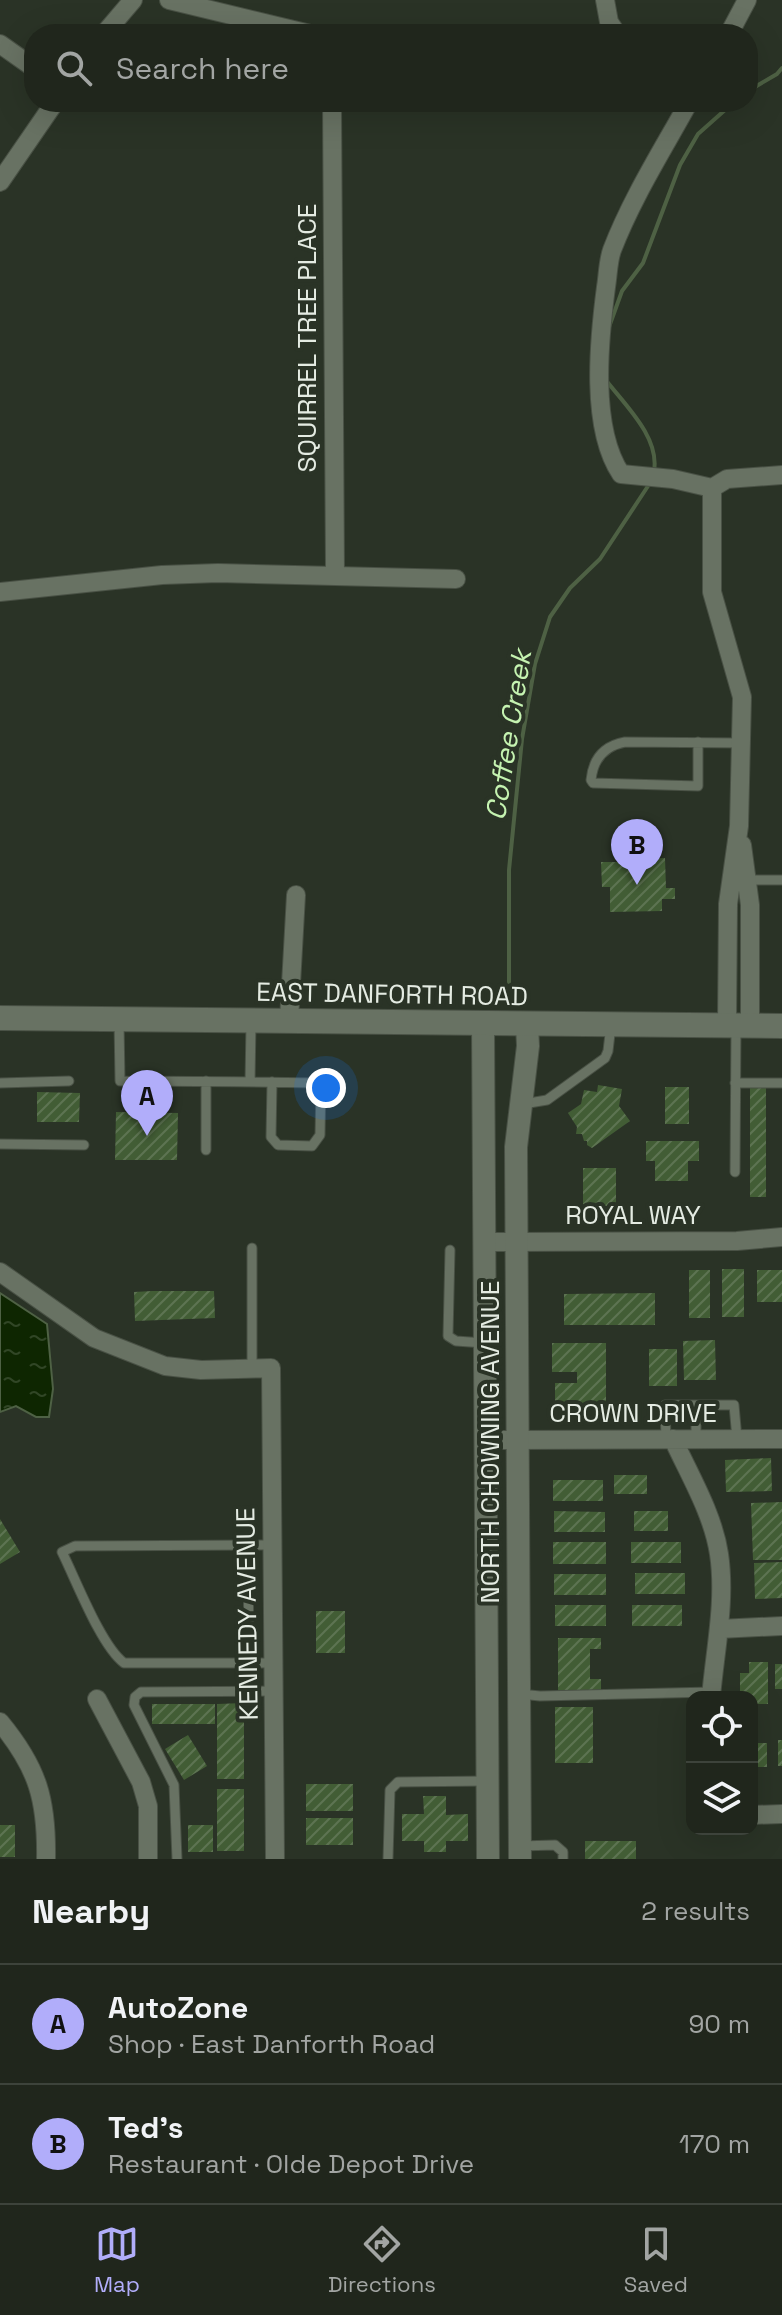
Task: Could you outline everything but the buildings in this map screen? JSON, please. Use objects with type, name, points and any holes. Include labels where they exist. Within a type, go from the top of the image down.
[{"type":"main road","name":"EAST DANFORTH ROAD","points":[[0,1018],[782,1026]]},
{"type":"street","points":[[113,24],[133,0]]},
{"type":"street","points":[[169,0],[269,24]]},
{"type":"street","points":[[605,0],[610,24]]},
{"type":"street","points":[[734,24],[747,0]]},
{"type":"street","points":[[0,44],[24,61]]},
{"type":"street","points":[[0,182],[48,112]]},
{"type":"street","name":"SQUIRREL TREE PLACE","points":[[332,112],[335,574]]},
{"type":"street","points":[[683,112],[638,193],[611,253],[599,360],[607,443],[621,474],[673,479],[712,488],[727,479],[782,475]]},
{"type":"street","points":[[712,488],[712,592],[742,697],[739,826],[728,904],[737,1026]]},
{"type":"street","points":[[0,592],[176,575],[335,574],[456,579]]},
{"type":"street","points":[[737,1026],[748,880],[739,826]]},
{"type":"street","points":[[289,1020],[296,895]]},
{"type":"street","name":"NORTH CHOWNING AVENUE","points":[[483,1024],[488,1859]]},
{"type":"street","name":"NORTH CHOWNING AVENUE","points":[[520,1852],[516,1147],[528,1046],[527,1025]]},
{"type":"street","name":"ROYAL WAY","points":[[484,1242],[737,1241],[782,1237]]},
{"type":"street","points":[[0,1272],[94,1338],[165,1366],[201,1370],[261,1368]]},
{"type":"street","name":"KENNEDY AVENUE","points":[[261,1368],[272,1545],[275,1859]]},
{"type":"street","points":[[670,1439],[709,1517],[719,1552],[719,1629],[712,1691]]},
{"type":"street","name":"CROWN DRIVE","points":[[485,1440],[782,1439]]},
{"type":"street","points":[[719,1629],[782,1626]]},
{"type":"street","points":[[97,1699],[141,1782],[148,1806],[148,1859]]},
{"type":"street","points":[[0,1722],[35,1774],[44,1806],[46,1859]]},
{"type":"street","points":[[758,1815],[782,1814]]},
{"type":"lane","points":[[698,742],[698,786],[593,783],[591,780],[595,761],[614,744],[698,742],[742,743]]},
{"type":"lane","points":[[748,880],[782,880]]},
{"type":"lane","points":[[119,1019],[120,1081],[206,1081],[250,1082],[272,1082],[321,1083],[320,1135],[312,1146],[278,1145],[273,1142],[272,1082]]},
{"type":"lane","points":[[250,1082],[251,1019]]},
{"type":"lane","points":[[520,1104],[547,1100],[605,1058],[611,1025]]},
{"type":"lane","points":[[735,1172],[737,1026]]},
{"type":"lane","points":[[0,1083],[69,1081]]},
{"type":"lane","points":[[206,1081],[206,1150]]},
{"type":"lane","points":[[735,1083],[782,1083]]},
{"type":"lane","points":[[0,1144],[84,1145]]},
{"type":"lane","points":[[252,1248],[261,1368]]},
{"type":"lane","points":[[450,1250],[448,1336],[456,1341],[484,1343]]},
{"type":"lane","points":[[670,1439],[665,1405],[734,1405],[737,1439]]},
{"type":"lane","points":[[696,1405],[696,1439]]},
{"type":"lane","points":[[248,1545],[249,1663]]},
{"type":"lane","points":[[272,1545],[75,1546],[62,1552],[104,1638],[124,1663],[273,1663]]},
{"type":"lane","points":[[177,1859],[174,1785],[134,1705],[135,1697],[141,1692],[274,1691]]},
{"type":"lane","points":[[520,1694],[686,1694]]},
{"type":"lane","points":[[388,1859],[390,1790],[398,1782],[488,1781]]},
{"type":"lane","points":[[520,1852],[555,1845],[563,1852],[563,1859]]},
{"type":"water","points":[[0,1293],[47,1324],[53,1389],[49,1417],[36,1417],[16,1406],[0,1412]]},
{"type":"waterway","name":"Coffee Creek","points":[[758,85],[782,68]]},
{"type":"waterway","name":"Coffee Creek","points":[[609,327],[622,291],[643,263],[680,165],[698,134],[723,112]]},
{"type":"waterway","name":"Coffee Creek","points":[[605,379],[646,434],[652,446],[654,471]]},
{"type":"waterway","name":"Coffee Creek","points":[[509,982],[509,870],[522,739],[535,664],[550,617],[570,588],[600,559],[650,483]]},
{"type":"place","name":"Ted's","points":[[637,885]]},
{"type":"place","name":"AutoZone","points":[[147,1136]]}]
